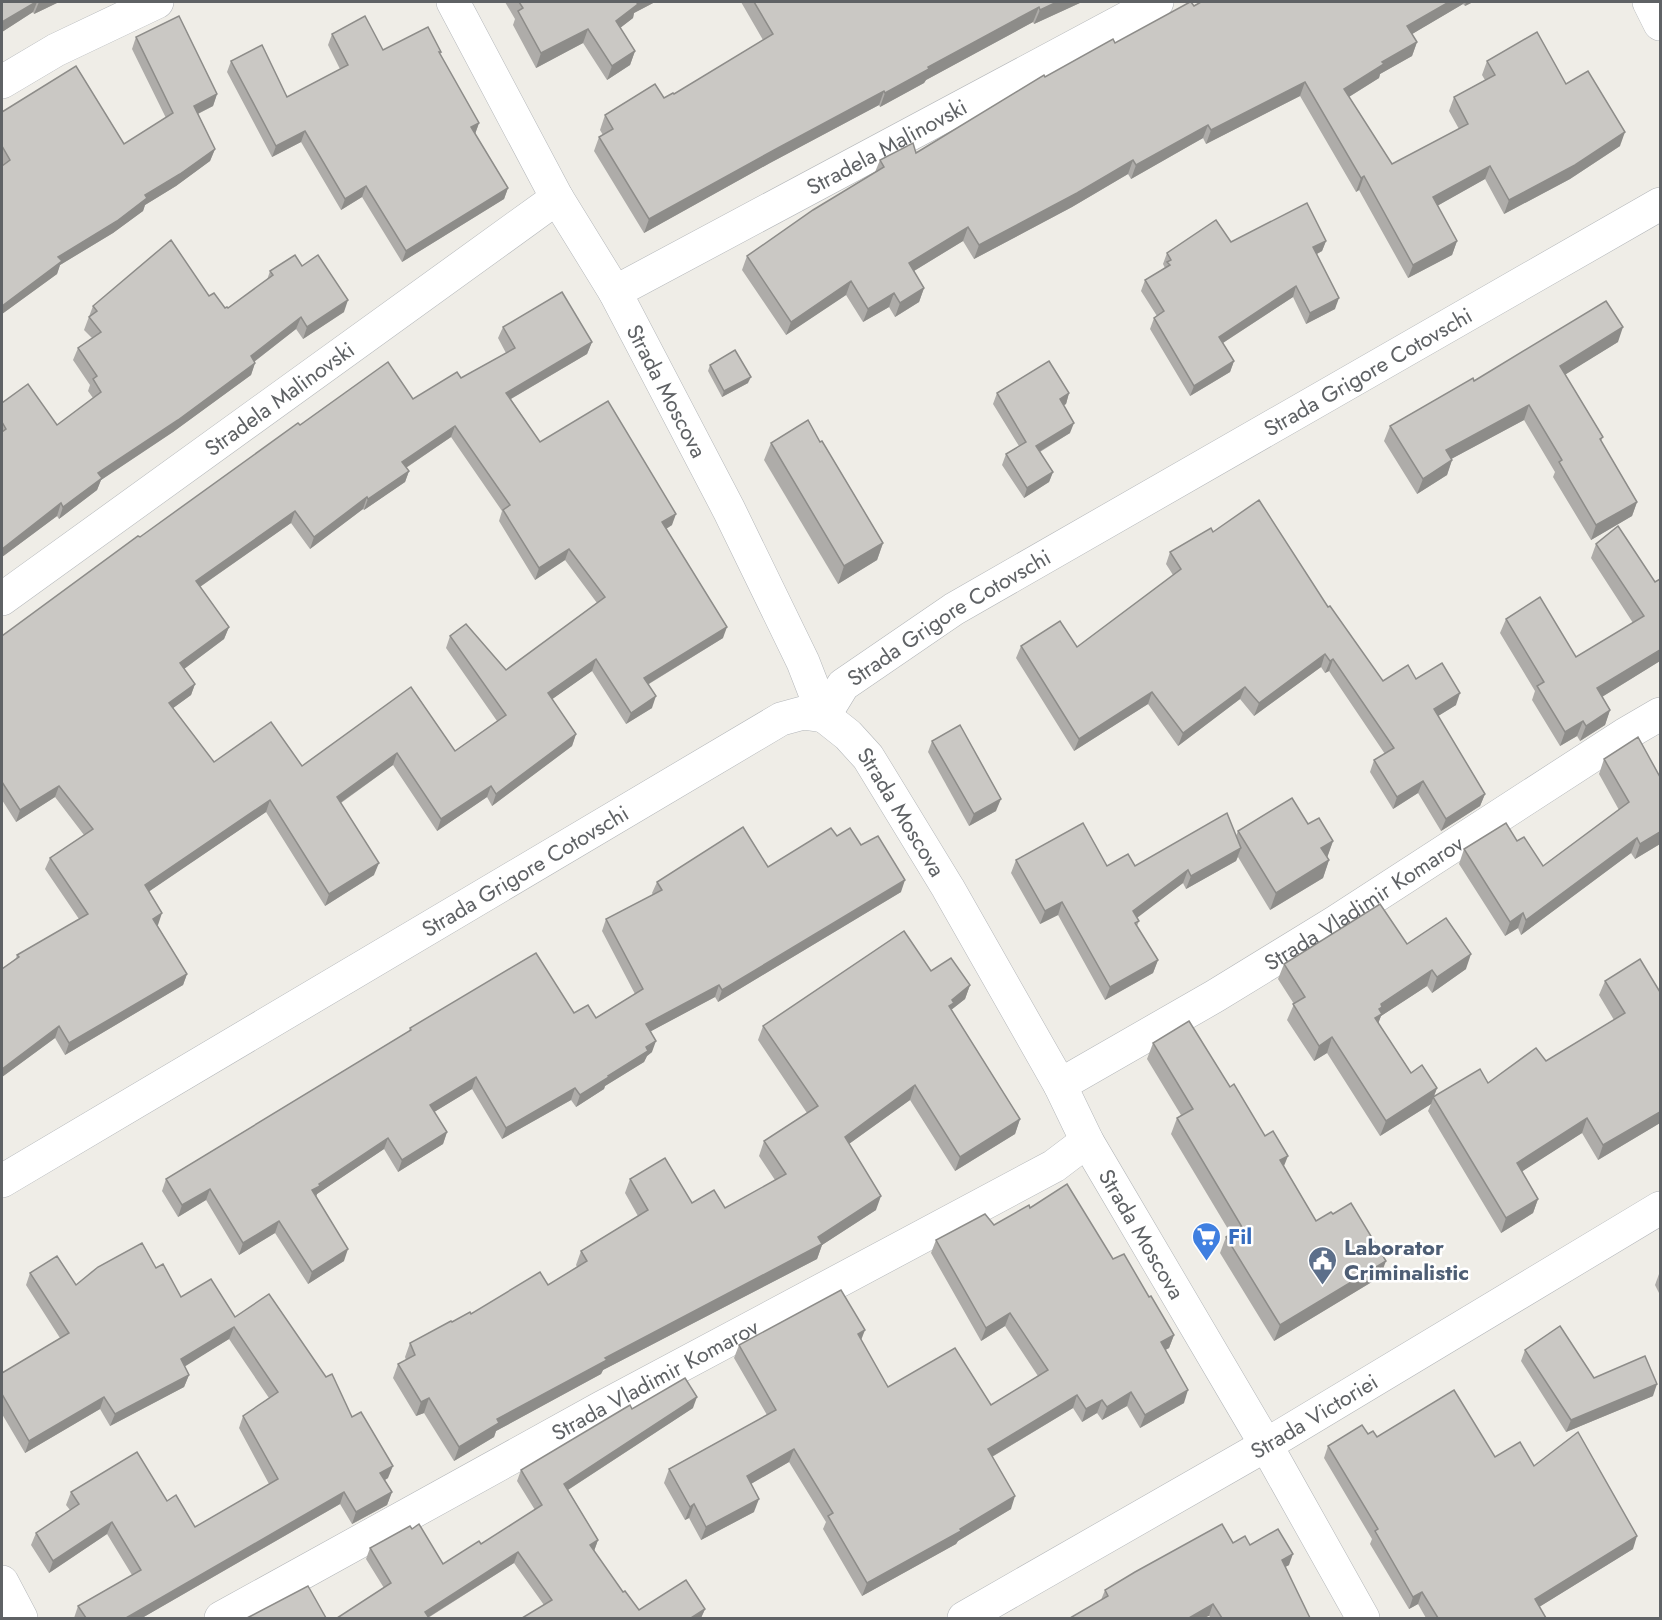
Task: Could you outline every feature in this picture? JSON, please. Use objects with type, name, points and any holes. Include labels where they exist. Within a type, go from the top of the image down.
[{"type":"street","points":[[2,82],[56,50],[157,2]]},
{"type":"street","name":"Strada Moscova","points":[[453,2],[557,198],[615,292],[729,510],[803,662],[824,716],[849,735],[868,757],[948,888],[1060,1085],[1087,1141],[1266,1445],[1363,1618]]},
{"type":"street","name":"Stradela Malinovski","points":[[615,292],[1157,2]]},
{"type":"street","points":[[1649,2],[1660,24]]},
{"type":"street","name":"Stradela Malinovski","points":[[2,599],[557,198]]},
{"type":"street","name":"Strada Grigore Cotovschi","points":[[2,1181],[782,719],[803,713],[824,716],[843,685],[954,609],[1660,204]]},
{"type":"street","name":"Strada Vladimir Komarov","points":[[1060,1085],[1215,996],[1334,923],[1660,714]]},
{"type":"street","name":"Strada Vladimir Komarov","points":[[221,1618],[601,1408],[1054,1166],[1087,1141]]},
{"type":"street","name":"Strada Victoriei","points":[[964,1618],[1266,1445],[1660,1208]]},
{"type":"street","points":[[2,1582],[21,1618]]},
{"type":"building","points":[[2,2],[36,2],[2,22]]},
{"type":"building","points":[[519,2],[636,2],[638,4],[616,21],[635,51],[612,66],[588,29],[541,53],[518,11],[523,8]]},
{"type":"building","points":[[754,2],[1057,2],[1040,10],[1039,7],[885,93],[884,91],[649,219],[599,137],[613,129],[605,115],[655,84],[664,98],[674,94],[773,34]]},
{"type":"building","points":[[1190,2],[1194,6],[1201,2],[1449,2],[1407,26],[1417,42],[1382,62],[1384,64],[1344,89],[1392,164],[1468,124],[1454,97],[1495,75],[1487,61],[1537,32],[1566,84],[1588,71],[1625,132],[1575,165],[1509,200],[1490,166],[1433,197],[1457,241],[1413,265],[1364,176],[1361,178],[1305,82],[1211,130],[1208,125],[1136,165],[1133,160],[1077,193],[979,245],[968,227],[909,263],[924,288],[900,303],[894,293],[868,309],[851,281],[791,322],[747,256],[813,210],[884,167],[880,160],[913,143],[916,153],[1044,75],[1045,77],[1113,39],[1115,43]]},
{"type":"building","points":[[179,16],[217,94],[194,106],[215,149],[145,195],[147,198],[117,221],[58,257],[62,261],[2,306],[2,166],[10,160],[2,146],[2,112],[76,66],[124,144],[173,113],[136,37]]},
{"type":"building","points":[[365,16],[383,50],[428,27],[441,52],[439,52],[479,123],[471,127],[508,188],[406,251],[366,186],[345,199],[305,131],[276,146],[231,61],[262,45],[287,97],[348,65],[332,34]]},
{"type":"building","points":[[1307,203],[1326,241],[1313,247],[1339,298],[1310,313],[1296,286],[1219,337],[1234,361],[1194,386],[1154,318],[1164,311],[1145,280],[1170,265],[1167,262],[1171,260],[1167,253],[1216,220],[1231,242]]},
{"type":"building","points":[[171,240],[209,296],[214,293],[225,308],[273,275],[270,271],[295,255],[302,266],[318,255],[348,300],[307,327],[301,317],[251,356],[255,363],[178,420],[98,473],[102,478],[63,507],[61,503],[2,549],[2,432],[6,429],[2,422],[2,403],[28,384],[57,425],[101,392],[93,379],[97,376],[78,348],[101,332],[89,317],[97,311],[93,306]]},
{"type":"building","points":[[562,292],[592,342],[506,393],[540,442],[608,401],[676,514],[662,522],[727,627],[644,678],[656,696],[631,713],[596,659],[548,693],[576,734],[496,794],[491,786],[441,819],[397,753],[337,797],[379,863],[329,894],[270,800],[145,885],[162,913],[153,919],[187,974],[69,1043],[59,1026],[2,1069],[2,969],[19,957],[17,955],[88,914],[50,858],[93,829],[59,786],[20,810],[2,782],[2,636],[138,536],[140,537],[298,423],[300,425],[388,362],[413,399],[457,372],[461,378],[515,348],[503,327]],"holes":[[[455,426],[510,505],[503,510],[539,568],[569,549],[605,597],[506,670],[466,624],[450,636],[506,715],[455,751],[411,687],[302,766],[271,722],[214,762],[169,703],[195,684],[180,663],[229,627],[196,581],[295,511],[314,537],[367,497],[368,499],[409,471],[402,462]]]},
{"type":"building","points":[[1606,301],[1623,327],[1560,366],[1603,437],[1600,439],[1637,502],[1596,525],[1559,462],[1562,460],[1529,405],[1446,450],[1452,460],[1423,479],[1390,426],[1473,378],[1474,381]]},
{"type":"building","points":[[735,350],[751,377],[724,391],[710,365]]},
{"type":"building","points":[[1049,361],[1069,393],[1060,399],[1074,423],[1036,446],[1053,472],[1027,488],[1006,454],[1026,442],[997,393]]},
{"type":"building","points":[[808,420],[883,543],[844,566],[771,443]]},
{"type":"building","points":[[1259,500],[1328,607],[1330,606],[1383,681],[1408,665],[1416,679],[1442,663],[1460,693],[1434,709],[1485,794],[1446,819],[1423,781],[1397,797],[1374,760],[1394,748],[1333,659],[1330,661],[1325,654],[1259,703],[1245,687],[1183,733],[1152,692],[1079,739],[1021,646],[1060,621],[1077,647],[1181,569],[1170,552],[1211,528],[1213,532]]},
{"type":"building","points":[[1618,526],[1655,582],[1660,579],[1660,650],[1597,688],[1610,710],[1586,726],[1583,721],[1565,732],[1537,686],[1544,682],[1506,619],[1540,597],[1576,657],[1644,616],[1596,544]]},
{"type":"building","points":[[960,725],[1001,799],[974,814],[932,741]]},
{"type":"building","points":[[1638,737],[1660,777],[1660,832],[1640,844],[1637,838],[1526,920],[1523,913],[1510,922],[1464,849],[1506,823],[1517,841],[1524,837],[1543,866],[1629,802],[1604,759]]},
{"type":"building","points":[[1292,798],[1308,824],[1319,818],[1333,841],[1321,848],[1329,860],[1276,893],[1238,831]]},
{"type":"building","points":[[1227,813],[1241,848],[1191,876],[1188,870],[1133,911],[1139,921],[1135,923],[1158,960],[1110,987],[1062,902],[1045,911],[1016,860],[1083,823],[1107,866],[1128,854],[1135,866]]},
{"type":"building","points":[[743,827],[768,867],[831,828],[837,836],[850,828],[861,845],[878,836],[905,880],[722,990],[719,985],[646,1024],[656,1041],[646,1047],[648,1051],[580,1095],[575,1088],[506,1128],[476,1077],[430,1105],[447,1132],[402,1160],[388,1138],[312,1190],[348,1249],[312,1272],[279,1221],[243,1243],[210,1189],[182,1205],[166,1179],[536,953],[574,1013],[588,1005],[596,1018],[643,989],[606,919],[662,890],[657,882]]},
{"type":"building","points":[[1380,904],[1407,944],[1446,918],[1471,954],[1437,977],[1432,970],[1381,1004],[1382,1007],[1379,1009],[1382,1014],[1375,1018],[1411,1073],[1422,1065],[1437,1088],[1386,1121],[1332,1037],[1319,1046],[1293,1004],[1305,997],[1284,964]]},
{"type":"building","points":[[904,931],[931,971],[951,958],[970,985],[952,1000],[954,1003],[949,1006],[1020,1119],[960,1157],[915,1085],[845,1137],[881,1196],[818,1237],[822,1244],[605,1358],[607,1360],[497,1419],[499,1423],[459,1447],[429,1398],[421,1402],[398,1364],[415,1355],[410,1343],[451,1321],[470,1312],[471,1314],[540,1272],[548,1285],[587,1261],[581,1251],[648,1210],[630,1179],[665,1158],[692,1203],[714,1190],[725,1208],[786,1174],[764,1141],[818,1106],[763,1026]]},
{"type":"building","points":[[1640,959],[1660,992],[1660,1112],[1603,1145],[1587,1118],[1517,1163],[1538,1199],[1506,1218],[1433,1097],[1480,1069],[1488,1083],[1536,1048],[1546,1061],[1625,1013],[1605,981]]},
{"type":"building","points":[[1189,1021],[1230,1087],[1234,1084],[1265,1136],[1273,1131],[1288,1156],[1280,1160],[1316,1221],[1351,1203],[1386,1261],[1280,1325],[1226,1237],[1242,1227],[1177,1118],[1193,1109],[1153,1043]]},
{"type":"building","points":[[1067,1184],[1113,1259],[1124,1254],[1174,1335],[1161,1342],[1188,1390],[1145,1415],[1131,1392],[1107,1407],[1102,1400],[1086,1409],[1077,1395],[988,1449],[1015,1496],[960,1529],[961,1531],[867,1583],[828,1516],[833,1513],[794,1449],[747,1476],[759,1499],[706,1527],[694,1504],[690,1507],[669,1469],[776,1410],[739,1345],[841,1290],[865,1330],[858,1334],[888,1387],[955,1348],[991,1405],[1048,1370],[1010,1313],[986,1328],[936,1240],[985,1214],[994,1225],[1029,1205],[1030,1208]]},
{"type":"building","points":[[142,1243],[156,1268],[163,1264],[181,1297],[211,1279],[235,1317],[269,1294],[326,1377],[332,1374],[352,1417],[361,1412],[393,1466],[380,1473],[392,1492],[356,1512],[344,1492],[126,1618],[86,1618],[78,1606],[141,1570],[112,1522],[53,1561],[36,1533],[79,1504],[71,1492],[137,1452],[167,1501],[176,1495],[195,1527],[278,1479],[243,1416],[278,1392],[234,1327],[181,1359],[189,1375],[115,1414],[104,1397],[29,1441],[2,1394],[2,1373],[69,1333],[30,1273],[57,1256],[76,1285],[98,1267]]},
{"type":"building","points":[[1560,1326],[1594,1378],[1645,1356],[1657,1384],[1571,1420],[1525,1350]]},
{"type":"building","points":[[685,1378],[697,1397],[564,1484],[598,1540],[590,1545],[623,1592],[625,1591],[639,1610],[686,1580],[705,1609],[691,1618],[522,1618],[552,1600],[518,1552],[425,1612],[429,1618],[337,1618],[391,1583],[370,1548],[410,1526],[412,1529],[419,1524],[443,1564],[479,1541],[481,1544],[542,1505],[521,1470],[630,1405],[632,1409]]},
{"type":"building","points":[[1454,1390],[1495,1457],[1520,1442],[1534,1466],[1578,1432],[1637,1536],[1535,1599],[1546,1618],[1438,1618],[1422,1592],[1413,1597],[1375,1531],[1378,1529],[1328,1446],[1362,1425],[1368,1434],[1373,1431],[1377,1437]]},
{"type":"building","points":[[1222,1524],[1233,1543],[1245,1536],[1250,1545],[1278,1529],[1293,1554],[1282,1560],[1310,1618],[1222,1618],[1213,1604],[1189,1618],[1070,1618],[1108,1596],[1105,1590]]},
{"type":"building","points":[[308,1586],[326,1618],[247,1618]]},
{"type":"place","name":"Fil","points":[[1207,1262]]},
{"type":"place","name":"Laborator Criminalistic","points":[[1323,1286]]}]
